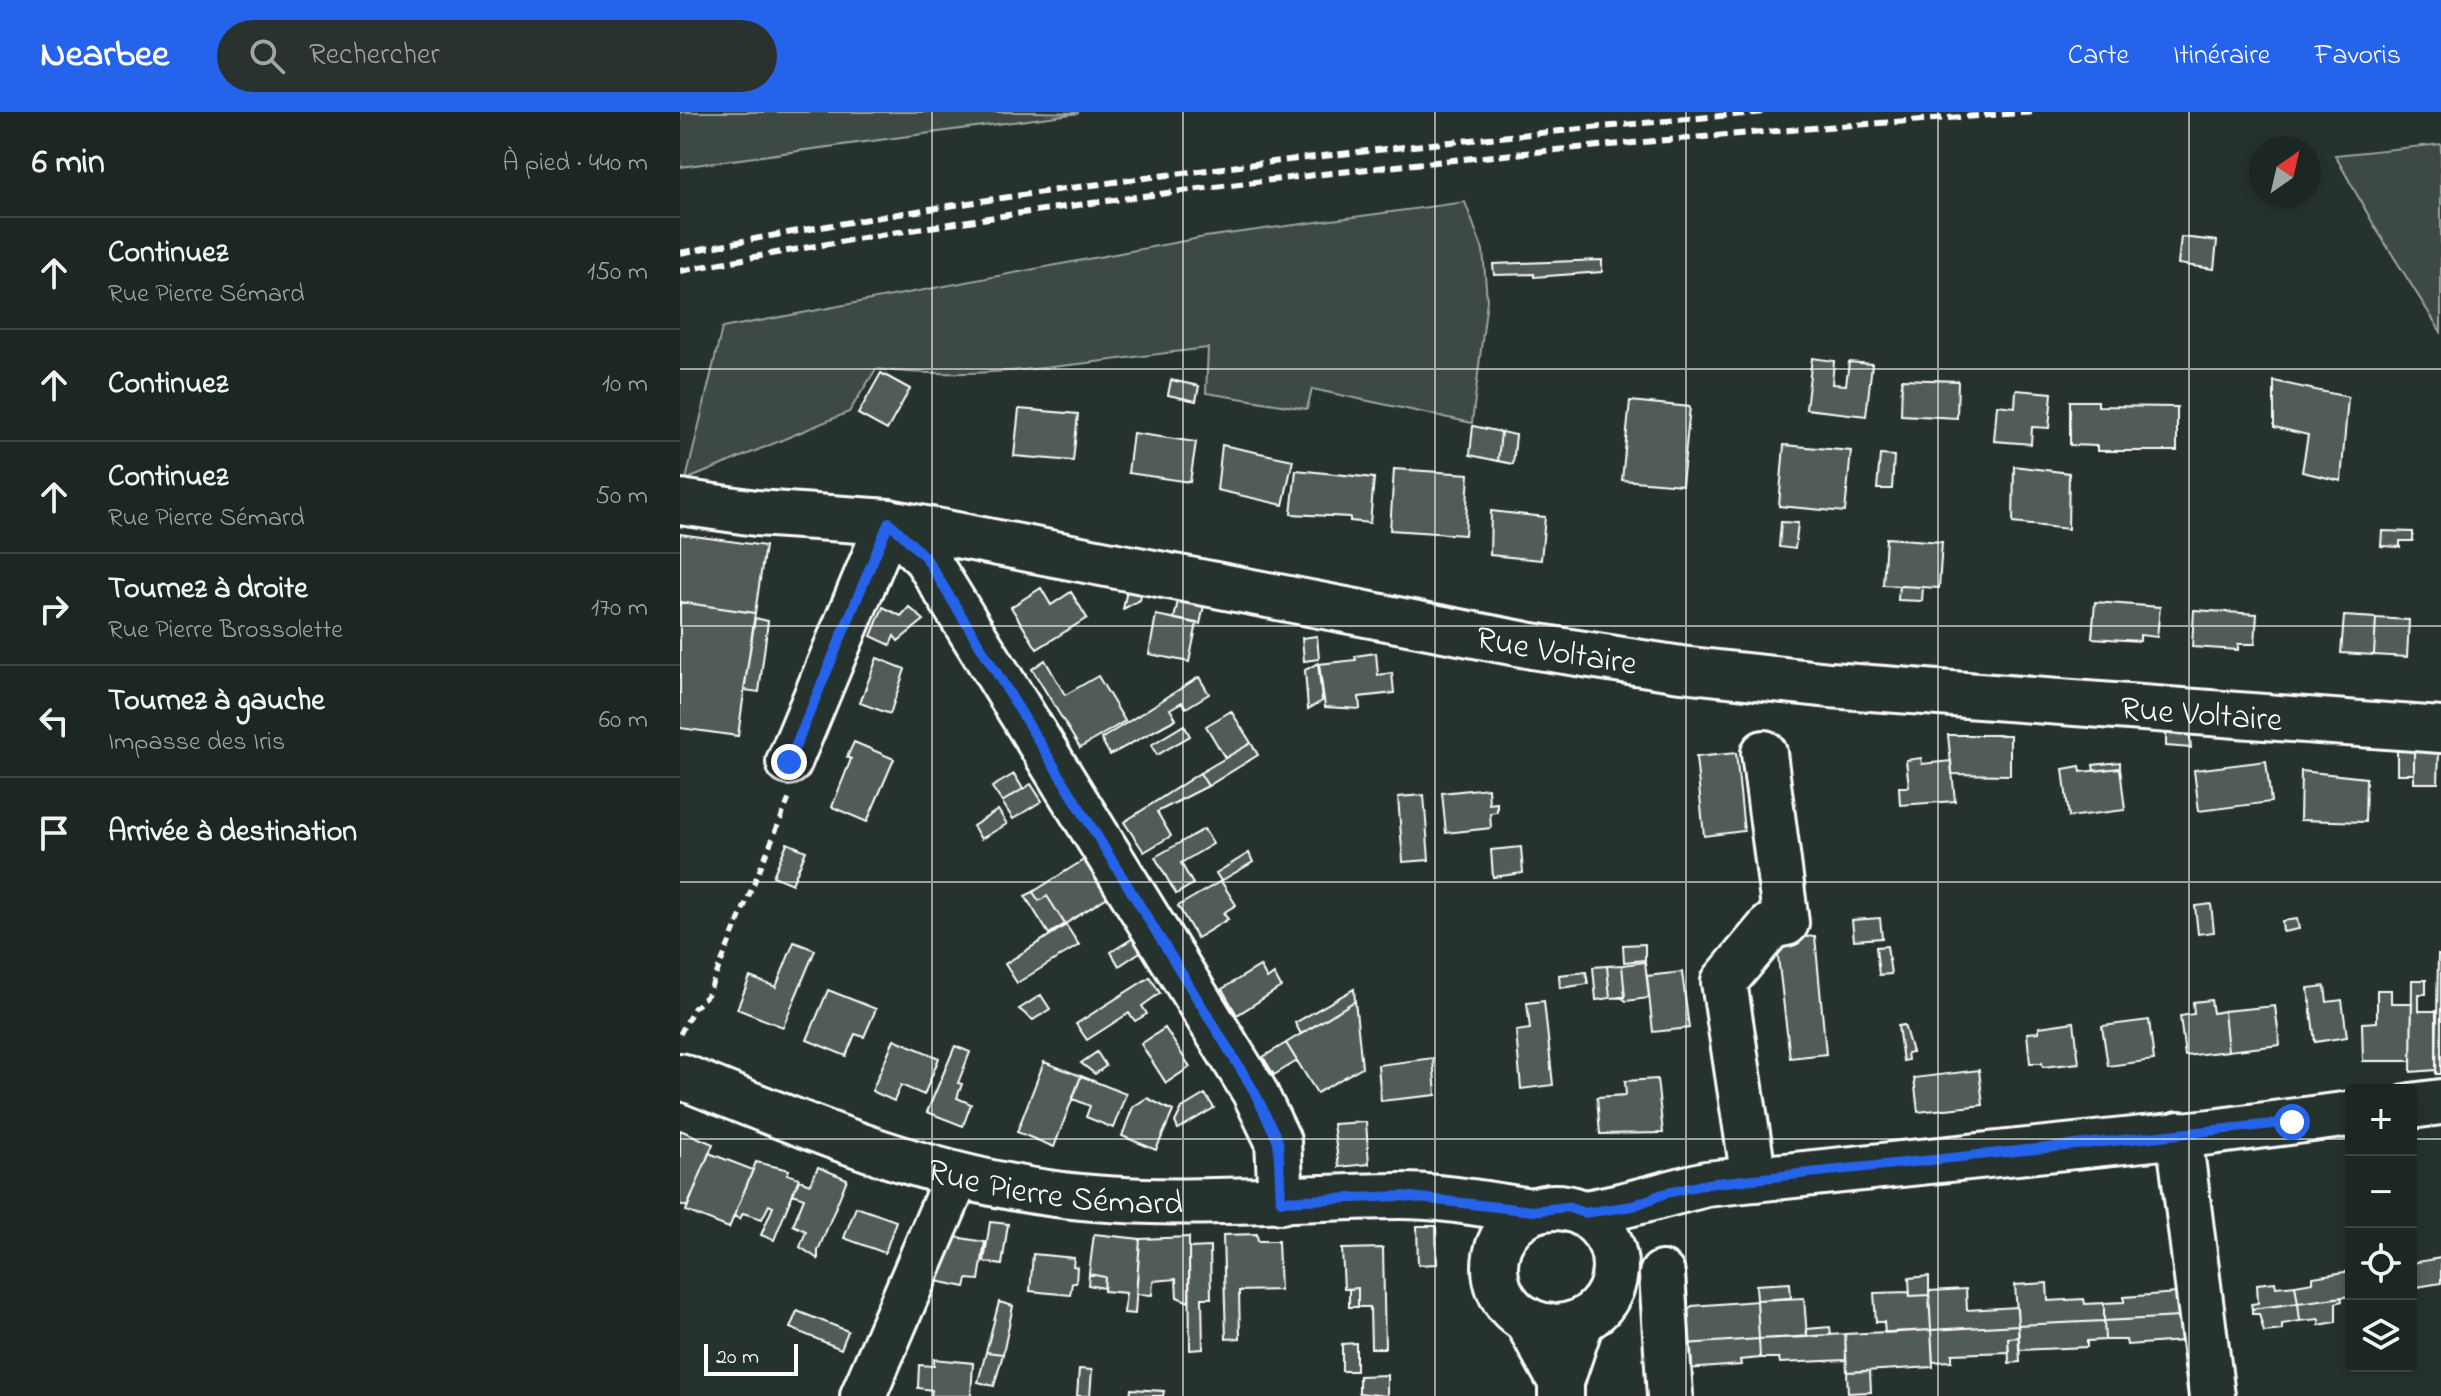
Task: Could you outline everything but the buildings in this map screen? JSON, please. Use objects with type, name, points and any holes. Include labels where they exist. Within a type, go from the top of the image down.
[{"type":"street","name":"Rue Voltaire","points":[[680,502],[756,513],[889,522],[1532,646],[1681,669],[1830,685],[2441,730]]},
{"type":"street","points":[[789,762],[889,522],[926,558],[1254,1091],[1278,1141],[1281,1201]]},
{"type":"street","points":[[1754,1179],[1724,982],[1771,926],[1786,923],[1764,753]]},
{"type":"street","name":"Rue Pierre Sémard","points":[[680,1076],[868,1150],[957,1176],[1054,1194],[1149,1202],[1402,1196],[1532,1211]]},
{"type":"street","points":[[2417,1105],[2441,1102]]},
{"type":"street","points":[[1584,1213],[1633,1206],[1663,1194],[1706,1184],[2345,1115]]},
{"type":"street","points":[[2179,1134],[2212,1396]]},
{"type":"street","points":[[863,1396],[957,1176]]},
{"type":"street","points":[[1615,1254],[1663,1194]]},
{"type":"street","points":[[1447,1200],[1495,1260],[1501,1294],[1526,1319],[1561,1389]]},
{"type":"street","points":[[1495,1260],[1507,1230],[1532,1211],[1567,1207],[1584,1213],[1604,1231],[1615,1254],[1616,1275],[1609,1294],[1597,1311],[1581,1322],[1562,1327],[1543,1326],[1526,1319]]},
{"type":"street","points":[[1662,1274],[1670,1396]]},
{"type":"street","points":[[1561,1389],[1581,1322]]},
{"type":"path","points":[[680,1034],[694,1008],[708,994],[791,794],[789,762]]},
{"type":"shaded area","points":[[680,112],[1033,112],[1079,113],[680,167]]},
{"type":"shaded area","points":[[2441,144],[2441,332],[2375,227],[2335,155]]},
{"type":"shaded area","points":[[1465,202],[1483,250],[1487,300],[1472,423],[1312,389],[1307,409],[1206,393],[1208,348],[1001,372],[917,373],[876,369],[849,412],[686,480],[722,328],[1205,237]]},
{"type":"railway","points":[[680,253],[950,206],[1221,168],[1766,112]]},
{"type":"railway","points":[[680,271],[848,240],[1016,214],[1355,170],[1695,138],[2035,112]]},
{"type":"route","points":[[789,762],[889,522],[926,558],[1254,1091],[1278,1141],[1281,1201],[1402,1196],[1532,1211],[1567,1207],[1584,1213],[1633,1206],[1663,1194],[1706,1184],[2292,1122]]}]
